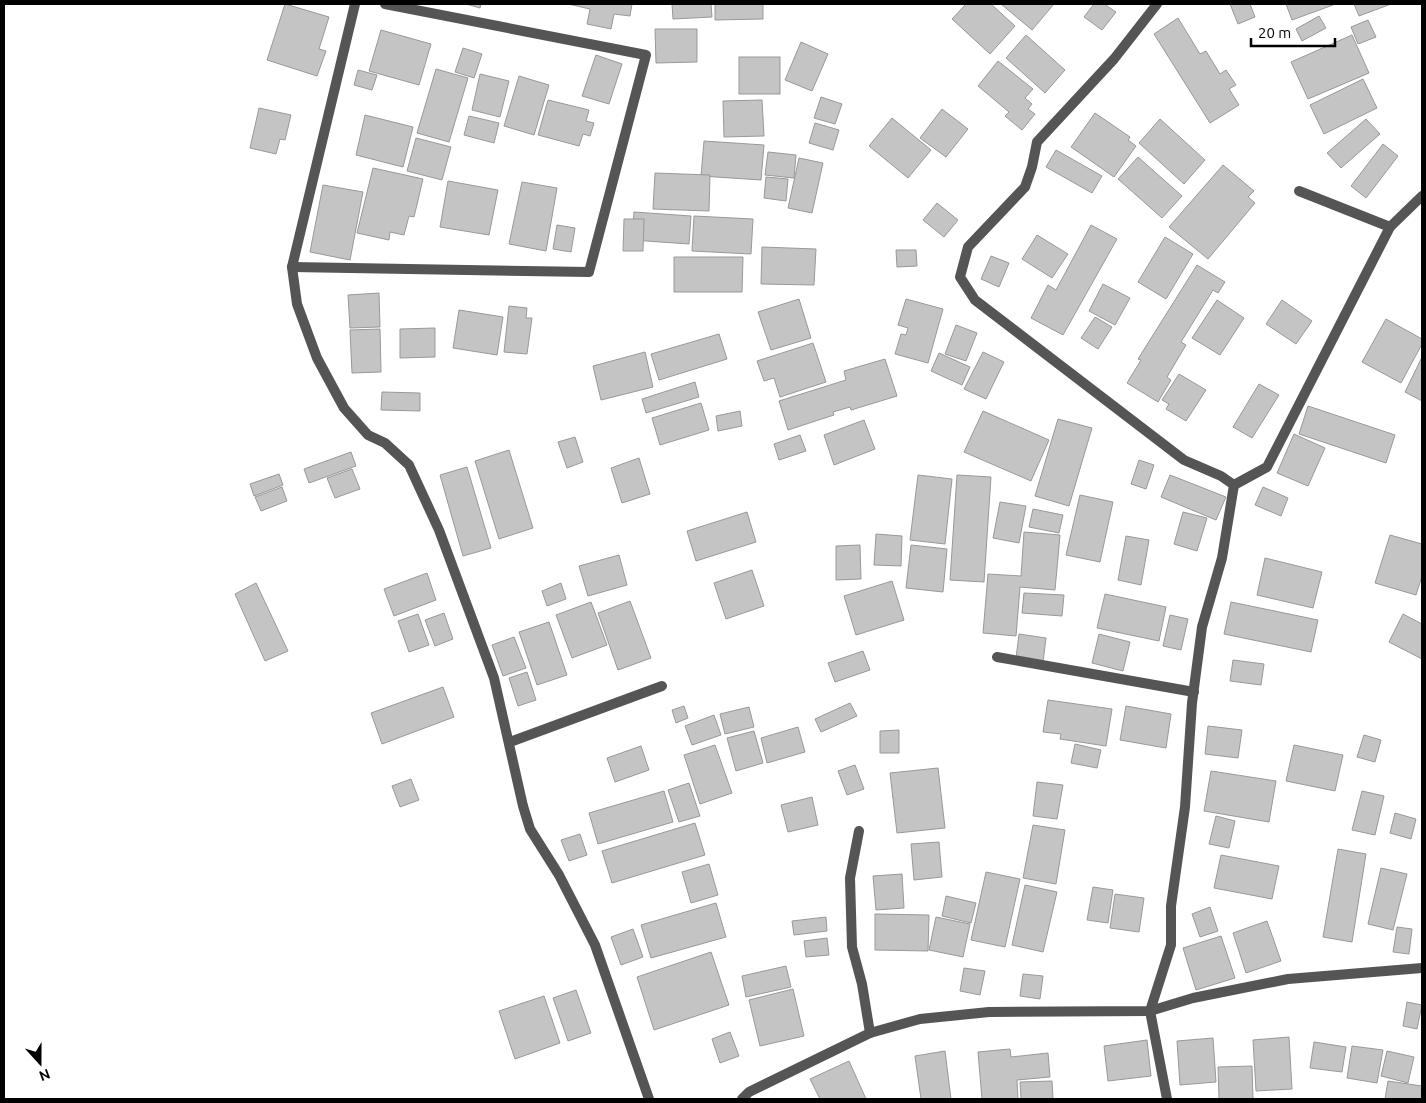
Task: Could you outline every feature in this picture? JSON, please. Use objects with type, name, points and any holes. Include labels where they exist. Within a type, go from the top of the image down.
[{"type":"street","points":[[355,4],[292,267],[297,304],[317,358],[344,408],[368,435],[386,443],[409,465],[439,530],[494,678],[530,829],[559,875],[595,945],[649,1099]]},
{"type":"street","points":[[292,267],[589,272],[646,55],[386,4]]},
{"type":"street","points":[[1157,4],[1114,59],[1038,142],[1025,187],[968,247],[960,277],[975,300],[1184,460],[1221,476],[1234,486]]},
{"type":"street","points":[[1299,191],[1390,226]]},
{"type":"street","points":[[1234,486],[1267,468],[1390,226],[1422,196]]},
{"type":"street","points":[[1167,1099],[1150,1011],[1171,944],[1171,906],[1185,807],[1194,692],[1202,627],[1222,558],[1234,486]]},
{"type":"street","points":[[997,657],[1194,692]]},
{"type":"street","points":[[510,742],[662,686]]},
{"type":"street","points":[[859,831],[850,878],[852,947],[862,984],[870,1033]]},
{"type":"street","points":[[742,1099],[749,1092],[870,1033],[920,1020],[989,1012],[1150,1011],[1193,998],[1288,979],[1422,968]]},
{"type":"building","points":[[285,4],[329,17],[319,49],[326,51],[317,76],[267,60]]},
{"type":"building","points":[[466,4],[481,4],[480,8]]},
{"type":"building","points":[[568,4],[632,4],[630,16],[614,14],[611,29],[587,24],[590,9]]},
{"type":"building","points":[[672,4],[711,4],[712,17],[673,19]]},
{"type":"building","points":[[715,4],[763,4],[763,19],[715,20]]},
{"type":"building","points":[[966,4],[991,4],[1015,26],[990,54],[952,19]]},
{"type":"building","points":[[1001,4],[1054,4],[1032,30]]},
{"type":"building","points":[[1094,4],[1104,4],[1116,12],[1102,30],[1084,17]]},
{"type":"building","points":[[1230,4],[1250,4],[1255,17],[1238,24]]},
{"type":"building","points":[[1286,4],[1332,4],[1333,5],[1292,20]]},
{"type":"building","points":[[1354,4],[1391,4],[1359,16]]},
{"type":"building","points":[[1319,16],[1326,28],[1302,41],[1296,29]]},
{"type":"building","points":[[1178,18],[1200,54],[1206,51],[1220,74],[1226,70],[1236,85],[1229,89],[1239,105],[1210,123],[1154,34]]},
{"type":"building","points":[[1368,20],[1376,37],[1358,44],[1351,27]]},
{"type":"building","points":[[655,29],[697,29],[697,62],[656,63]]},
{"type":"building","points":[[381,30],[431,44],[419,85],[369,71]]},
{"type":"building","points":[[1026,35],[1065,70],[1045,93],[1006,58]]},
{"type":"building","points":[[1352,35],[1369,73],[1308,99],[1291,62]]},
{"type":"building","points":[[801,42],[828,54],[812,91],[785,80]]},
{"type":"building","points":[[463,48],[482,54],[474,78],[455,72]]},
{"type":"building","points":[[596,55],[622,64],[609,104],[582,96]]},
{"type":"building","points":[[739,57],[780,57],[780,94],[739,94]]},
{"type":"building","points":[[998,61],[1033,89],[1025,98],[1032,104],[1028,109],[1035,114],[1022,130],[1005,116],[1009,112],[978,86]]},
{"type":"building","points":[[436,69],[468,78],[449,142],[417,133]]},
{"type":"building","points":[[358,70],[377,75],[372,90],[354,85]]},
{"type":"building","points":[[480,74],[509,81],[500,117],[472,110]]},
{"type":"building","points":[[519,76],[549,85],[534,135],[504,126]]},
{"type":"building","points":[[1363,79],[1377,108],[1324,134],[1310,105]]},
{"type":"building","points":[[821,97],[842,104],[835,124],[814,118]]},
{"type":"building","points":[[548,100],[589,110],[586,121],[594,123],[590,136],[583,134],[579,146],[538,135]]},
{"type":"building","points":[[762,100],[764,136],[724,137],[723,101]]},
{"type":"building","points":[[259,108],[291,115],[285,140],[280,139],[276,154],[250,148]]},
{"type":"building","points":[[942,109],[968,129],[946,157],[920,138]]},
{"type":"building","points":[[1095,113],[1130,137],[1128,140],[1136,146],[1114,177],[1071,147]]},
{"type":"building","points":[[365,115],[413,127],[403,167],[356,155]]},
{"type":"building","points":[[469,116],[499,123],[494,143],[464,135]]},
{"type":"building","points":[[892,118],[931,150],[908,178],[869,146]]},
{"type":"building","points":[[1160,119],[1205,160],[1184,184],[1139,143]]},
{"type":"building","points":[[1366,119],[1380,134],[1341,168],[1327,153]]},
{"type":"building","points":[[815,123],[839,130],[833,150],[809,143]]},
{"type":"building","points":[[416,138],[451,147],[442,180],[407,171]]},
{"type":"building","points":[[704,141],[764,145],[761,180],[701,176]]},
{"type":"building","points":[[1383,144],[1398,156],[1366,198],[1351,186]]},
{"type":"building","points":[[1056,150],[1102,176],[1092,193],[1046,167]]},
{"type":"building","points":[[768,152],[796,155],[794,178],[765,175]]},
{"type":"building","points":[[1138,157],[1182,196],[1162,218],[1118,179]]},
{"type":"building","points":[[799,158],[823,163],[812,213],[788,208]]},
{"type":"building","points":[[1223,165],[1254,191],[1248,197],[1255,203],[1208,259],[1169,227]]},
{"type":"building","points":[[373,168],[423,179],[414,217],[409,216],[404,235],[390,232],[389,240],[357,233]]},
{"type":"building","points":[[655,173],[710,175],[709,211],[653,209]]},
{"type":"building","points":[[766,177],[788,179],[786,201],[764,198]]},
{"type":"building","points":[[448,181],[498,190],[489,235],[440,227]]},
{"type":"building","points":[[522,182],[557,188],[546,251],[509,244]]},
{"type":"building","points":[[323,185],[363,192],[350,260],[310,252]]},
{"type":"building","points":[[937,203],[958,220],[944,237],[923,220]]},
{"type":"building","points":[[634,212],[691,216],[689,244],[632,240]]},
{"type":"building","points":[[694,216],[753,219],[751,254],[692,251]]},
{"type":"building","points":[[624,219],[644,219],[643,251],[623,251]]},
{"type":"building","points":[[557,225],[575,228],[571,252],[553,249]]},
{"type":"building","points":[[1091,225],[1117,239],[1063,335],[1031,318],[1048,285],[1056,290]]},
{"type":"building","points":[[1037,235],[1068,254],[1052,278],[1022,259]]},
{"type":"building","points":[[1165,237],[1193,254],[1166,299],[1138,282]]},
{"type":"building","points":[[762,247],[816,249],[814,285],[761,284]]},
{"type":"building","points":[[896,250],[916,250],[917,266],[897,267]]},
{"type":"building","points":[[991,256],[1009,263],[999,287],[981,279]]},
{"type":"building","points":[[674,257],[743,257],[742,292],[674,292]]},
{"type":"building","points":[[1197,265],[1225,282],[1218,293],[1213,290],[1181,342],[1186,345],[1167,377],[1171,380],[1158,402],[1127,383],[1141,360],[1138,359]]},
{"type":"building","points":[[1103,284],[1130,298],[1115,325],[1089,311]]},
{"type":"building","points":[[379,293],[380,327],[350,328],[348,295]]},
{"type":"building","points":[[799,299],[811,338],[771,350],[758,312]]},
{"type":"building","points":[[906,299],[943,309],[928,363],[895,354],[901,334],[906,335],[908,328],[898,325]]},
{"type":"building","points":[[1217,300],[1244,318],[1220,355],[1192,338]]},
{"type":"building","points":[[1282,300],[1312,321],[1296,344],[1266,324]]},
{"type":"building","points":[[509,306],[527,308],[526,318],[532,318],[527,354],[504,352]]},
{"type":"building","points":[[459,310],[503,317],[497,355],[453,348]]},
{"type":"building","points":[[1095,317],[1112,327],[1098,349],[1081,338]]},
{"type":"building","points":[[1386,319],[1422,339],[1422,344],[1401,383],[1362,362]]},
{"type":"building","points":[[956,325],[977,333],[966,361],[945,354]]},
{"type":"building","points":[[435,328],[435,357],[400,358],[400,329]]},
{"type":"building","points":[[380,329],[381,372],[352,373],[350,330]]},
{"type":"building","points":[[719,334],[727,359],[659,380],[651,354]]},
{"type":"building","points":[[813,343],[826,382],[780,397],[774,378],[764,381],[757,361]]},
{"type":"building","points":[[645,352],[653,387],[601,400],[593,366]]},
{"type":"building","points":[[983,352],[1004,362],[986,399],[964,389]]},
{"type":"building","points":[[939,353],[970,367],[962,385],[931,371]]},
{"type":"building","points":[[1422,357],[1422,401],[1405,392]]},
{"type":"building","points":[[885,359],[897,396],[851,410],[850,407],[833,412],[834,415],[788,430],[779,401],[846,380],[844,371]]},
{"type":"building","points":[[1179,374],[1206,390],[1186,421],[1166,409],[1169,404],[1162,400]]},
{"type":"building","points":[[695,382],[699,397],[646,413],[642,399]]},
{"type":"building","points":[[1259,384],[1279,395],[1252,438],[1233,427]]},
{"type":"building","points":[[382,392],[420,393],[420,411],[381,410]]},
{"type":"building","points":[[701,403],[709,430],[660,445],[652,418]]},
{"type":"building","points":[[1308,406],[1395,435],[1386,463],[1299,434]]},
{"type":"building","points":[[740,411],[742,426],[718,431],[716,416]]},
{"type":"building","points":[[983,411],[1049,440],[1031,481],[964,452]]},
{"type":"building","points":[[1058,419],[1092,428],[1069,506],[1035,496]]},
{"type":"building","points":[[864,420],[875,449],[834,465],[824,435]]},
{"type":"building","points":[[1294,434],[1325,448],[1308,486],[1277,473]]},
{"type":"building","points":[[800,435],[806,451],[779,460],[774,444]]},
{"type":"building","points":[[575,437],[583,462],[567,468],[558,442]]},
{"type":"building","points":[[509,450],[533,528],[499,539],[475,461]]},
{"type":"building","points":[[351,452],[356,466],[309,483],[304,469]]},
{"type":"building","points":[[639,458],[650,494],[622,503],[611,468]]},
{"type":"building","points":[[1139,460],[1154,465],[1146,489],[1131,484]]},
{"type":"building","points":[[467,467],[491,548],[463,556],[440,475]]},
{"type":"building","points":[[352,469],[360,489],[335,498],[327,478]]},
{"type":"building","points":[[279,474],[283,485],[254,496],[250,484]]},
{"type":"building","points":[[918,475],[952,479],[945,544],[910,540]]},
{"type":"building","points":[[957,475],[991,477],[984,582],[950,580]]},
{"type":"building","points":[[1170,475],[1226,497],[1216,520],[1161,497]]},
{"type":"building","points":[[282,487],[287,501],[261,511],[255,497]]},
{"type":"building","points":[[1263,487],[1288,498],[1281,516],[1255,505]]},
{"type":"building","points":[[1080,495],[1113,502],[1100,562],[1066,555]]},
{"type":"building","points":[[1000,502],[1026,506],[1019,543],[993,538]]},
{"type":"building","points":[[1033,509],[1063,515],[1059,533],[1029,527]]},
{"type":"building","points":[[747,512],[756,542],[696,561],[687,531]]},
{"type":"building","points":[[1183,512],[1207,518],[1197,551],[1174,544]]},
{"type":"building","points":[[1024,532],[1060,535],[1055,590],[1020,587],[1016,636],[983,633],[988,574],[1021,576]]},
{"type":"building","points":[[876,534],[902,536],[901,566],[874,565]]},
{"type":"building","points":[[1390,535],[1422,544],[1422,576],[1416,595],[1375,583]]},
{"type":"building","points":[[1126,536],[1149,540],[1141,585],[1118,580]]},
{"type":"building","points":[[860,545],[861,579],[836,580],[836,546]]},
{"type":"building","points":[[911,545],[947,549],[943,592],[906,588]]},
{"type":"building","points":[[619,555],[627,585],[588,596],[579,566]]},
{"type":"building","points":[[1265,558],[1322,572],[1313,608],[1257,595]]},
{"type":"building","points":[[752,570],[764,606],[726,619],[714,583]]},
{"type":"building","points":[[427,573],[436,600],[394,616],[384,589]]},
{"type":"building","points":[[892,581],[904,620],[856,635],[844,596]]},
{"type":"building","points":[[256,583],[288,651],[265,661],[235,594]]},
{"type":"building","points":[[561,583],[566,599],[547,606],[542,591]]},
{"type":"building","points":[[1024,593],[1064,595],[1062,616],[1022,613]]},
{"type":"building","points":[[1105,594],[1166,607],[1159,641],[1097,628]]},
{"type":"building","points":[[630,601],[651,658],[618,670],[598,613]]},
{"type":"building","points":[[591,602],[607,645],[572,658],[556,615]]},
{"type":"building","points":[[1231,602],[1318,620],[1311,652],[1224,634]]},
{"type":"building","points":[[444,613],[453,639],[435,646],[425,620]]},
{"type":"building","points":[[418,614],[429,645],[409,652],[398,621]]},
{"type":"building","points":[[1403,614],[1422,624],[1422,659],[1389,642]]},
{"type":"building","points":[[1170,615],[1188,619],[1181,650],[1163,646]]},
{"type":"building","points":[[549,622],[567,675],[537,685],[519,632]]},
{"type":"building","points":[[1019,634],[1046,638],[1043,662],[1016,658]]},
{"type":"building","points":[[1099,634],[1130,642],[1123,671],[1092,663]]},
{"type":"building","points":[[514,637],[526,668],[503,676],[492,645]]},
{"type":"building","points":[[863,651],[870,670],[835,682],[828,663]]},
{"type":"building","points":[[1233,660],[1264,664],[1261,685],[1230,681]]},
{"type":"building","points":[[527,672],[536,700],[518,706],[509,678]]},
{"type":"building","points":[[443,687],[454,717],[382,744],[371,713]]},
{"type":"building","points":[[1048,700],[1112,709],[1106,746],[1060,739],[1061,734],[1043,732]]},
{"type":"building","points":[[850,703],[857,716],[821,732],[815,719]]},
{"type":"building","points":[[684,706],[688,718],[676,723],[672,710]]},
{"type":"building","points":[[1126,706],[1171,714],[1166,748],[1120,740]]},
{"type":"building","points":[[749,707],[754,727],[725,734],[720,714]]},
{"type":"building","points":[[714,715],[721,735],[692,745],[685,726]]},
{"type":"building","points":[[1208,726],[1242,730],[1238,758],[1205,754]]},
{"type":"building","points":[[798,727],[805,752],[767,763],[761,738]]},
{"type":"building","points":[[899,730],[899,753],[880,753],[880,731]]},
{"type":"building","points":[[754,731],[763,763],[736,771],[727,738]]},
{"type":"building","points":[[1364,735],[1381,740],[1375,762],[1357,757]]},
{"type":"building","points":[[1075,744],[1101,750],[1097,768],[1071,763]]},
{"type":"building","points":[[715,745],[732,793],[700,804],[684,755]]},
{"type":"building","points":[[1294,745],[1343,755],[1335,791],[1286,781]]},
{"type":"building","points":[[641,746],[649,770],[615,782],[607,758]]},
{"type":"building","points":[[855,765],[864,789],[847,795],[838,771]]},
{"type":"building","points":[[938,768],[945,828],[897,833],[890,773]]},
{"type":"building","points":[[1211,771],[1276,781],[1269,822],[1204,811]]},
{"type":"building","points":[[411,779],[419,800],[400,807],[392,786]]},
{"type":"building","points":[[1037,782],[1063,785],[1057,819],[1033,816]]},
{"type":"building","points":[[689,783],[700,816],[679,822],[668,790]]},
{"type":"building","points":[[664,791],[673,822],[598,844],[589,813]]},
{"type":"building","points":[[1362,791],[1384,796],[1375,835],[1352,830]]},
{"type":"building","points":[[812,797],[818,825],[788,832],[781,805]]},
{"type":"building","points":[[1395,813],[1416,819],[1411,839],[1390,833]]},
{"type":"building","points":[[1216,816],[1235,821],[1229,848],[1209,844]]},
{"type":"building","points":[[695,823],[705,855],[612,883],[602,851]]},
{"type":"building","points":[[1033,825],[1065,830],[1056,884],[1023,878]]},
{"type":"building","points":[[580,834],[587,855],[569,861],[561,840]]},
{"type":"building","points":[[939,842],[942,877],[914,880],[911,844]]},
{"type":"building","points":[[1338,849],[1366,854],[1352,942],[1323,937]]},
{"type":"building","points":[[1221,855],[1279,866],[1272,899],[1214,888]]},
{"type":"building","points":[[709,864],[718,895],[691,903],[682,872]]},
{"type":"building","points":[[1381,868],[1407,874],[1393,930],[1368,924]]},
{"type":"building","points":[[986,872],[1020,879],[1005,947],[971,940]]},
{"type":"building","points":[[902,874],[904,908],[876,910],[873,876]]},
{"type":"building","points":[[1025,885],[1057,892],[1043,952],[1012,945]]},
{"type":"building","points":[[1093,887],[1113,890],[1108,923],[1087,920]]},
{"type":"building","points":[[1115,894],[1144,898],[1139,932],[1110,928]]},
{"type":"building","points":[[946,896],[976,903],[971,923],[942,916]]},
{"type":"building","points":[[716,903],[726,937],[651,958],[641,925]]},
{"type":"building","points":[[1210,907],[1218,931],[1200,937],[1192,914]]},
{"type":"building","points":[[875,914],[929,915],[928,951],[875,950]]},
{"type":"building","points":[[826,917],[827,931],[794,935],[792,921]]},
{"type":"building","points":[[936,917],[970,924],[963,957],[929,950]]},
{"type":"building","points":[[1267,921],[1281,961],[1246,973],[1233,933]]},
{"type":"building","points":[[1397,927],[1412,929],[1409,954],[1393,952]]},
{"type":"building","points":[[633,929],[643,957],[621,965],[611,937]]},
{"type":"building","points":[[1221,936],[1235,978],[1196,990],[1183,948]]},
{"type":"building","points":[[827,938],[829,955],[806,957],[804,941]]},
{"type":"building","points":[[711,952],[729,1005],[654,1030],[637,977]]},
{"type":"building","points":[[786,966],[791,987],[746,997],[742,976]]},
{"type":"building","points":[[964,968],[985,971],[980,995],[960,991]]},
{"type":"building","points":[[1023,974],[1043,976],[1040,999],[1020,996]]},
{"type":"building","points":[[793,989],[804,1036],[760,1046],[749,1000]]},
{"type":"building","points":[[576,990],[591,1033],[568,1041],[553,998]]},
{"type":"building","points":[[544,996],[560,1043],[515,1059],[499,1011]]},
{"type":"building","points":[[1407,1002],[1422,1005],[1417,1029],[1403,1026]]},
{"type":"building","points":[[730,1032],[739,1056],[720,1063],[712,1039]]},
{"type":"building","points":[[1289,1037],[1292,1089],[1256,1091],[1253,1040]]},
{"type":"building","points":[[1213,1038],[1216,1082],[1180,1085],[1177,1041]]},
{"type":"building","points":[[1147,1040],[1151,1076],[1108,1081],[1104,1046]]},
{"type":"building","points":[[1314,1042],[1346,1047],[1342,1072],[1310,1068]]},
{"type":"building","points":[[1352,1046],[1383,1050],[1377,1083],[1347,1078]]},
{"type":"building","points":[[1010,1049],[1011,1057],[1048,1053],[1050,1077],[1017,1080],[1018,1099],[982,1099],[978,1052]]},
{"type":"building","points":[[945,1051],[951,1099],[921,1099],[915,1056]]},
{"type":"building","points":[[1387,1051],[1414,1057],[1408,1083],[1381,1076]]},
{"type":"building","points":[[849,1061],[866,1099],[820,1099],[810,1079]]},
{"type":"building","points":[[1252,1066],[1253,1099],[1219,1099],[1218,1067]]},
{"type":"building","points":[[1052,1081],[1053,1099],[1021,1099],[1020,1082]]},
{"type":"building","points":[[1388,1081],[1422,1086],[1422,1099],[1385,1099]]}]
